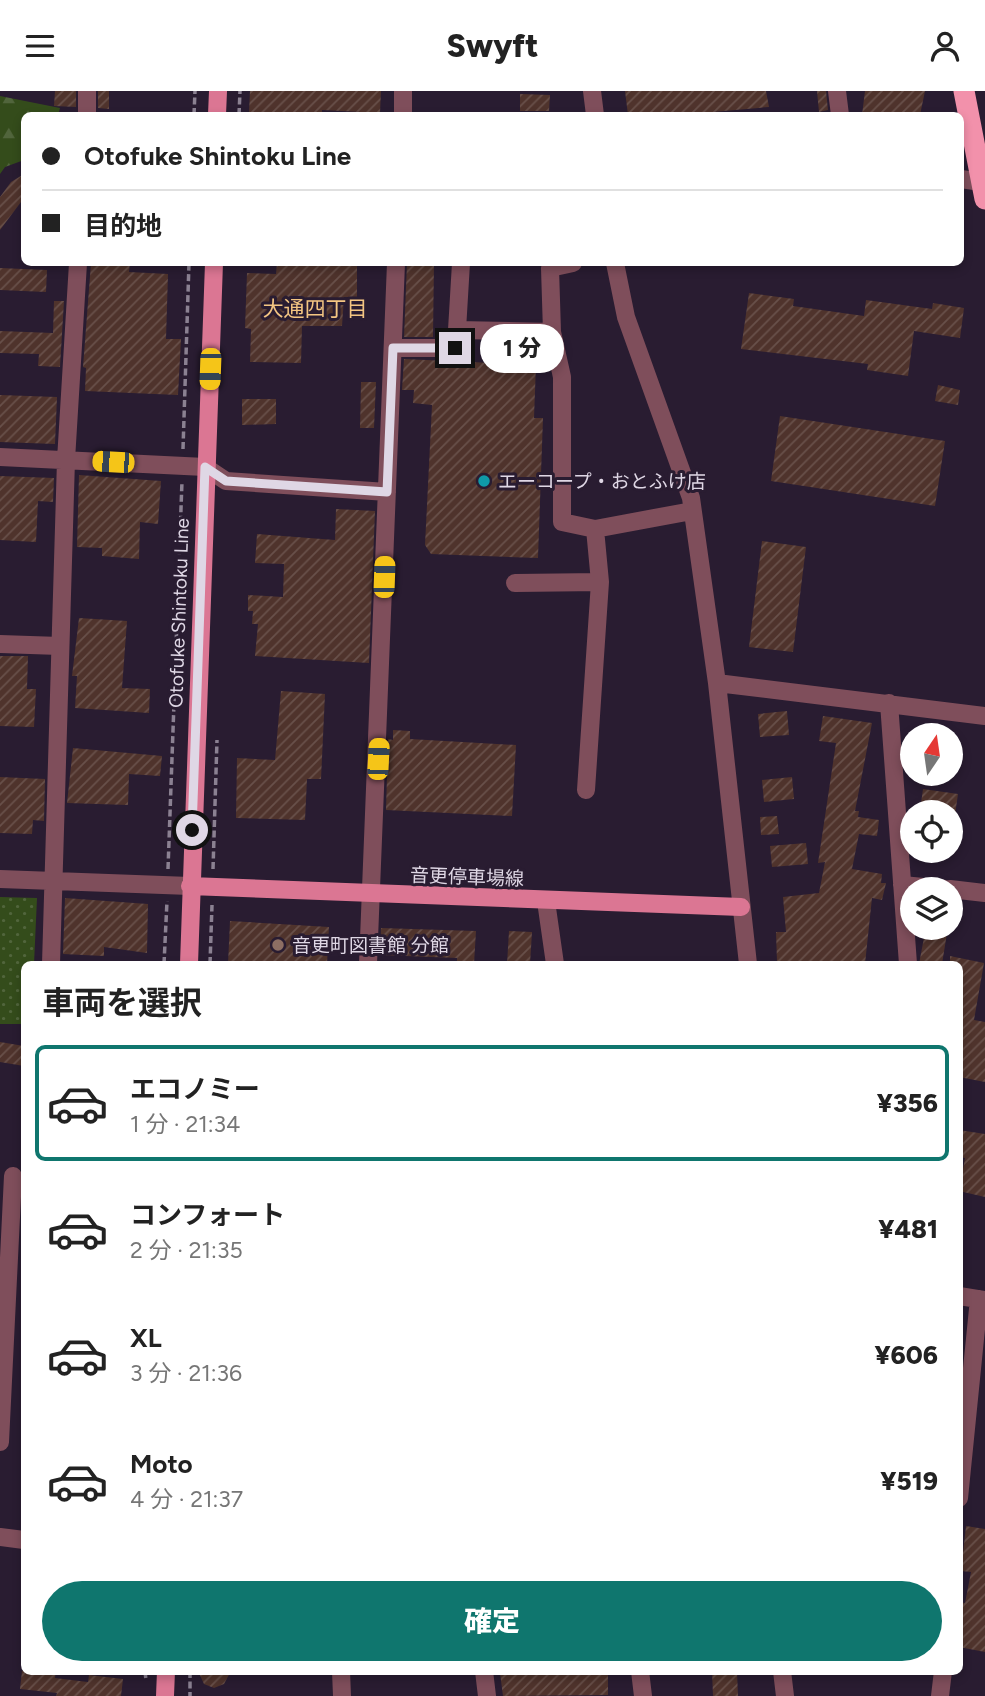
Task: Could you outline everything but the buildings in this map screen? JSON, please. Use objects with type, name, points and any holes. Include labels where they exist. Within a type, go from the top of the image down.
[{"type":"highway","points":[[964,91],[976,187]]},
{"type":"main road","points":[[217,112],[218,91]]},
{"type":"main road","name":"Otofuke Shintoku Line","points":[[189,961],[214,266]]},
{"type":"main road","name":"音更停車場線","points":[[190,886],[741,907]]},
{"type":"main road","points":[[165,1696],[166,1675]]},
{"type":"street","points":[[87,91],[87,112]]},
{"type":"street","points":[[403,112],[404,91]]},
{"type":"street","points":[[592,91],[595,112]]},
{"type":"street","points":[[836,91],[840,112]]},
{"type":"street","points":[[51,961],[66,460],[78,266]]},
{"type":"street","points":[[368,961],[396,266]]},
{"type":"street","points":[[393,348],[455,348],[461,266]]},
{"type":"street","points":[[547,266],[552,332],[562,377],[562,522],[595,529],[692,511]]},
{"type":"street","points":[[616,266],[626,317],[691,498],[717,683],[748,961]]},
{"type":"street","points":[[457,330],[552,332]]},
{"type":"street","points":[[0,457],[205,467],[226,481],[387,492]]},
{"type":"street","points":[[586,790],[600,582],[595,529]]},
{"type":"street","points":[[515,583],[600,582]]},
{"type":"street","points":[[0,644],[60,646]]},
{"type":"street","points":[[717,683],[985,716]]},
{"type":"street","points":[[889,703],[901,877]]},
{"type":"street","points":[[0,879],[190,886]]},
{"type":"street","points":[[963,891],[985,893]]},
{"type":"street","points":[[546,901],[555,961]]},
{"type":"street","points":[[906,940],[908,961]]},
{"type":"street","points":[[0,1442],[13,1175]]},
{"type":"street","points":[[963,1297],[982,1299],[963,1463]]},
{"type":"street","points":[[0,1537],[21,1540]]},
{"type":"street","points":[[341,1675],[342,1696]]},
{"type":"street","points":[[484,1675],[487,1696]]},
{"type":"street","points":[[640,1675],[643,1696]]},
{"type":"street","points":[[782,1675],[785,1696]]},
{"type":"street","points":[[940,1696],[943,1675]]},
{"type":"path","points":[[194,112],[195,91]]},
{"type":"path","points":[[239,112],[240,91]]},
{"type":"path","points":[[164,961],[189,266]]},
{"type":"path","points":[[210,961],[213,887]]},
{"type":"path","points":[[190,1675],[190,1696]]},
{"type":"green space","points":[[0,96],[60,108],[59,112],[21,112],[21,161],[5,167],[0,174]]},
{"type":"green space","points":[[0,897],[37,898],[34,961],[21,961],[21,1024],[0,1024]]},
{"type":"place","name":"エーコープ・おとふけ店","points":[[484,481]]},
{"type":"place","name":"音更町図書館 分館","points":[[278,945]]},
{"type":"district","name":"大通四丁目","points":[[315,308]]},
{"type":"route","points":[[192,830],[205,467],[226,481],[387,492],[393,348],[455,348]]}]
